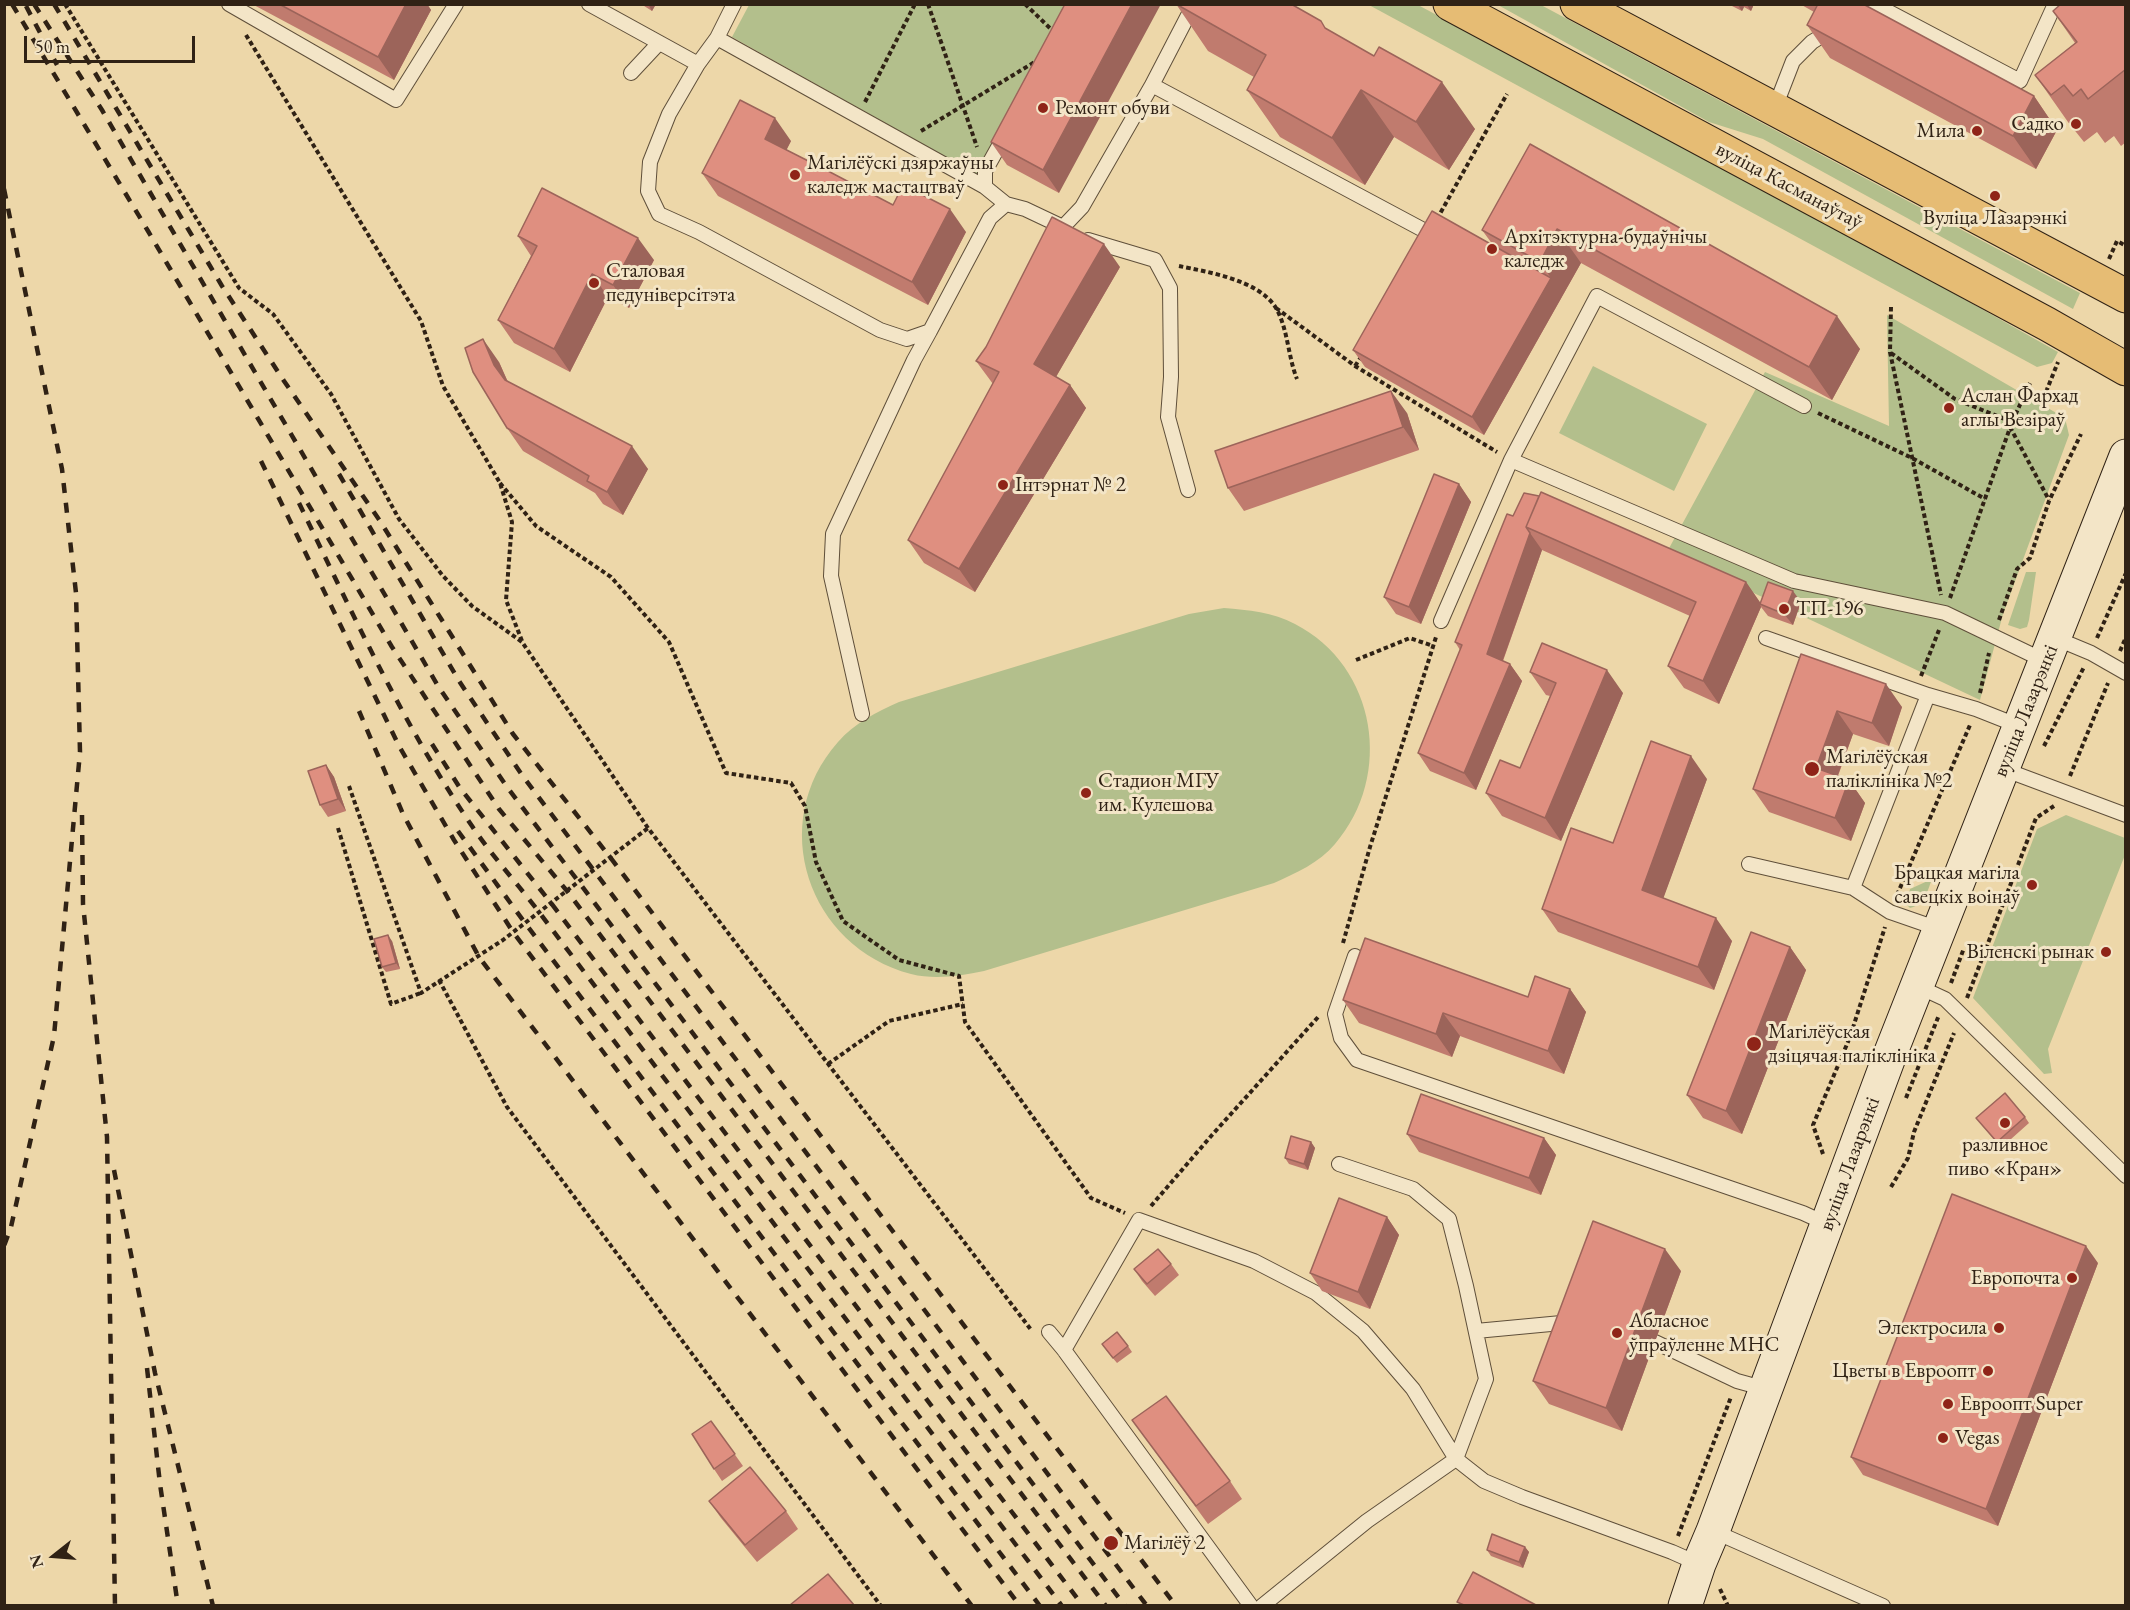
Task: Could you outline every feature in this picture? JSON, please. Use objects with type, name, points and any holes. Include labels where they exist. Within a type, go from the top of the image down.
[{"type":"main road","name":"вуліца Касманаўтаў","points":[[1450,4],[2126,369]]},
{"type":"main road","points":[[1577,4],[2126,296]]},
{"type":"main road","name":"вуліца Лазарэнкі","points":[[1685,1605],[1697,1567],[1713,1531],[1751,1385],[1827,1224],[1931,993],[2015,774],[2019,726],[2126,456]]},
{"type":"lane","points":[[228,4],[396,100],[456,4]]},
{"type":"lane","points":[[589,4],[698,64]]},
{"type":"lane","points":[[734,4],[717,38],[698,64],[669,114],[650,162],[648,191],[659,214],[699,232],[880,330],[907,339],[930,331]]},
{"type":"lane","points":[[1059,234],[1082,207],[1152,85],[1194,4]]},
{"type":"lane","points":[[1874,4],[2020,81],[2055,4]]},
{"type":"lane","points":[[1774,110],[1793,61],[1812,42],[1841,23]]},
{"type":"lane","points":[[717,38],[985,188],[1005,204],[1025,209],[1059,234],[1155,260],[1170,288],[1171,376],[1168,417],[1188,489]]},
{"type":"lane","points":[[631,73],[659,43]]},
{"type":"lane","points":[[1152,85],[1429,233]]},
{"type":"lane","points":[[985,188],[986,171],[1014,121]]},
{"type":"lane","points":[[862,714],[831,576],[833,534],[914,360],[990,218],[1005,204]]},
{"type":"lane","points":[[1441,621],[1511,460],[1597,296],[1804,406]]},
{"type":"lane","points":[[1511,460],[1794,581],[1945,613],[1993,636],[2050,649],[2091,653],[2120,670]]},
{"type":"lane","points":[[1766,638],[1922,693],[1976,709],[2019,726]]},
{"type":"lane","points":[[1853,888],[1922,693]]},
{"type":"lane","points":[[2015,774],[2126,815]]},
{"type":"lane","points":[[1749,864],[1853,888],[1890,912],[1952,937]]},
{"type":"lane","points":[[1355,956],[1335,1014],[1341,1038],[1357,1060],[1803,1213],[1827,1224]]},
{"type":"lane","points":[[1931,993],[1960,1016],[2124,1173]]},
{"type":"lane","points":[[1262,1605],[1367,1521],[1455,1459],[1486,1379],[1449,1219],[1413,1189],[1339,1164]]},
{"type":"lane","points":[[1064,1350],[1139,1220],[1254,1261],[1316,1293],[1363,1331],[1413,1389],[1455,1459],[1484,1481],[1697,1567]]},
{"type":"lane","points":[[1476,1331],[1580,1322]]},
{"type":"lane","points":[[1044,1336],[1064,1350],[1251,1605]]},
{"type":"lane","points":[[1655,1342],[1751,1385]]},
{"type":"lane","points":[[1713,1531],[1883,1605]]},
{"type":"path","points":[[65,4],[238,288],[273,314],[331,394],[399,519],[443,576],[472,606],[522,642]]},
{"type":"path","points":[[857,117],[915,4]]},
{"type":"path","points":[[928,4],[986,171]]},
{"type":"path","points":[[1025,4],[1059,38]]},
{"type":"path","points":[[240,25],[421,321],[443,386],[500,483],[536,526],[611,577],[669,642],[726,773],[791,783],[805,806],[816,862],[843,921],[899,960],[959,976],[965,1022],[1091,1198],[1139,1220],[1319,1016],[1322,1005]]},
{"type":"path","points":[[902,142],[1043,57]]},
{"type":"path","points":[[2107,262],[2117,241],[2126,246]]},
{"type":"path","points":[[1155,260],[1217,274],[1247,285],[1264,295],[1276,308],[1355,366],[1511,460]]},
{"type":"path","points":[[1892,307],[1890,352],[1945,613]]},
{"type":"path","points":[[1276,308],[1297,379]]},
{"type":"path","points":[[1890,352],[1955,399],[2011,424],[2049,501]]},
{"type":"path","points":[[2046,392],[2059,360]]},
{"type":"path","points":[[1922,693],[1945,613],[2011,424],[2030,383]]},
{"type":"path","points":[[1804,406],[1912,458],[1985,499]]},
{"type":"path","points":[[1820,1163],[1823,1154],[1813,1125],[1850,1037],[1890,912],[1976,709],[1993,636],[2018,569],[2030,558],[2049,501],[2081,434]]},
{"type":"path","points":[[500,483],[512,522],[506,600],[522,642],[648,828],[828,1064],[1044,1336]]},
{"type":"path","points":[[2015,774],[2091,653],[2126,573]]},
{"type":"path","points":[[1343,944],[1370,847],[1441,621]]},
{"type":"path","points":[[1891,1187],[1908,1158],[1914,1132],[2036,818],[2060,801],[2064,793],[2120,670],[2126,637]]},
{"type":"path","points":[[1356,660],[1410,638],[1433,646]]},
{"type":"path","points":[[349,786],[421,993]]},
{"type":"path","points":[[338,828],[391,1004],[421,993],[503,940],[648,828]]},
{"type":"path","points":[[1903,1106],[1931,993],[1952,937]]},
{"type":"path","points":[[439,980],[507,1107],[881,1605]]},
{"type":"path","points":[[828,1064],[889,1021],[963,1004]]},
{"type":"path","points":[[1728,1605],[1697,1567],[1751,1385]]},
{"type":"green space","points":[[749,5],[1072,5],[978,175],[732,37]]},
{"type":"green space","points":[[1369,5],[1418,5],[1884,254],[2058,352],[2052,363],[2037,367]]},
{"type":"green space","points":[[1498,5],[1541,5],[2080,293],[2073,309],[1763,139],[1709,122]]},
{"type":"green space","points":[[1887,315],[2065,418],[2069,435],[2003,614],[1980,700],[1667,552],[1765,372],[1889,426]]},
{"type":"green space","points":[[1593,366],[1707,424],[1674,491],[1559,433]]},
{"type":"green space","points":[[2026,572],[2036,572],[2029,620],[2027,627],[2020,629],[2008,625]]},
{"type":"green space","name":"Стадион МГУ им. Кулешова","points":[[1224,608],[1269,614],[1295,624],[1323,643],[1344,667],[1359,694],[1368,724],[1370,756],[1365,787],[1354,817],[1329,851],[1307,867],[1274,883],[975,973],[938,977],[911,974],[875,960],[846,938],[824,910],[809,878],[802,844],[805,809],[816,774],[838,742],[851,729],[899,702],[1189,614]]},
{"type":"green space","points":[[2066,815],[2125,838],[2125,855],[2048,1049],[2052,1073],[2044,1074],[1973,998],[2037,829]]},
{"type":"green space","points":[[1932,879],[1927,893],[1919,904],[1910,908],[1906,904],[1910,889]]},
{"type":"building","points":[[279,4],[406,4],[378,57]]},
{"type":"building","points":[[1065,4],[1132,4],[1043,170],[991,142]]},
{"type":"building","points":[[1176,4],[1291,4],[1321,21],[1325,28],[1374,56],[1379,47],[1442,82],[1416,122],[1361,90],[1332,138],[1247,90],[1266,55]]},
{"type":"building","points":[[1818,4],[1863,4],[2034,96],[2013,136],[1807,25]]},
{"type":"building","points":[[2061,4],[2126,4],[2126,69],[2088,99],[2081,89],[2073,96],[2064,85],[2051,95],[2035,75],[2077,42],[2053,11]]},
{"type":"building","points":[[740,100],[775,118],[765,139],[893,205],[903,185],[950,209],[912,282],[702,173]]},
{"type":"building","points":[[1530,144],[1837,316],[1809,367],[1557,229],[1540,262],[1482,230]]},
{"type":"building","name":"Сталовая педуніверсітэта","points":[[542,188],[638,238],[613,285],[592,274],[554,349],[498,320],[537,246],[518,236]]},
{"type":"building","points":[[1432,211],[1551,278],[1472,417],[1353,350]]},
{"type":"building","points":[[1052,217],[1104,244],[1034,364],[1070,385],[959,569],[908,540],[999,372],[976,361],[986,347]]},
{"type":"building","points":[[483,339],[494,365],[505,380],[632,446],[607,492],[587,481],[589,476],[507,428],[473,372],[465,348]]},
{"type":"building","points":[[1391,391],[1403,427],[1228,488],[1215,451]]},
{"type":"building","points":[[1434,474],[1459,484],[1409,607],[1384,597]]},
{"type":"building","points":[[1541,492],[1746,582],[1703,681],[1668,666],[1696,602],[1526,527]]},
{"type":"building","points":[[1524,493],[1539,496],[1526,527],[1530,533],[1487,654],[1510,664],[1464,773],[1418,753],[1462,645],[1455,642],[1507,514],[1513,516]]},
{"type":"building","points":[[1768,582],[1793,591],[1784,614],[1760,604]]},
{"type":"building","points":[[1542,643],[1607,670],[1545,818],[1486,793],[1500,760],[1520,768],[1556,683],[1530,672]]},
{"type":"building","points":[[1801,654],[1886,684],[1872,723],[1837,711],[1816,768],[1849,780],[1835,818],[1753,789]]},
{"type":"building","points":[[1651,741],[1691,756],[1642,890],[1716,918],[1698,967],[1542,909],[1571,828],[1613,843]]},
{"type":"building","points":[[326,765],[338,799],[320,805],[308,771]]},
{"type":"building","points":[[1751,932],[1790,947],[1726,1111],[1687,1095]]},
{"type":"building","points":[[388,935],[396,963],[382,967],[374,939]]},
{"type":"building","points":[[1365,938],[1528,997],[1535,976],[1570,989],[1548,1051],[1443,1013],[1436,1034],[1343,1000]]},
{"type":"building","name":"разливное пиво «Кран»","points":[[2005,1093],[2025,1117],[1997,1142],[1976,1118]]},
{"type":"building","points":[[1421,1094],[1544,1138],[1529,1178],[1407,1134]]},
{"type":"building","points":[[1291,1136],[1311,1142],[1304,1164],[1285,1158]]},
{"type":"building","points":[[1952,1194],[2086,1246],[1986,1509],[1851,1457]]},
{"type":"building","points":[[1339,1198],[1387,1217],[1358,1292],[1310,1273]]},
{"type":"building","name":"Абласное ўпраўленне МНС","points":[[1593,1221],[1665,1249],[1606,1408],[1533,1381]]},
{"type":"building","points":[[1158,1249],[1171,1264],[1147,1284],[1134,1269]]},
{"type":"building","points":[[1117,1332],[1128,1346],[1113,1358],[1102,1344]]},
{"type":"building","name":"Магілёў 2","points":[[1166,1396],[1230,1481],[1196,1506],[1132,1420]]},
{"type":"building","points":[[711,1421],[735,1454],[714,1469],[692,1434]]},
{"type":"building","points":[[750,1467],[786,1511],[745,1545],[709,1501]]},
{"type":"building","points":[[1492,1534],[1525,1547],[1519,1562],[1487,1550]]},
{"type":"building","points":[[1473,1572],[1536,1605],[1464,1605],[1457,1602]]},
{"type":"building","points":[[828,1574],[854,1605],[790,1605]]},
{"type":"railway","points":[[12,4],[392,647],[499,809],[567,891],[1106,1606]]},
{"type":"railway","points":[[34,4],[102,110],[438,686],[507,787],[1125,1606]]},
{"type":"railway","points":[[54,4],[222,286],[380,521],[513,734],[610,857],[1176,1606]]},
{"type":"railway","points":[[26,6],[57,65]]},
{"type":"railway","points":[[4,189],[62,469],[76,593],[80,752],[54,1036],[11,1227],[4,1246]]},
{"type":"railway","points":[[261,461],[399,746],[454,840],[513,932],[1020,1606]]},
{"type":"railway","points":[[339,474],[459,681],[522,775],[1147,1606]]},
{"type":"railway","points":[[299,503],[401,708],[447,788],[472,826],[1062,1606]]},
{"type":"railway","points":[[359,711],[403,814],[479,957],[972,1606]]},
{"type":"railway","points":[[432,744],[460,788],[551,903],[1083,1606]]},
{"type":"railway","points":[[82,815],[83,904],[107,1137],[115,1606]]},
{"type":"railway","points":[[458,831],[1040,1606]]},
{"type":"railway","points":[[114,1170],[155,1373],[213,1606]]},
{"type":"railway","points":[[147,1368],[160,1484],[178,1606]]},
{"type":"place","name":"Ремонт обуви","points":[[1043,108]]},
{"type":"place","name":"Садко","points":[[2076,124]]},
{"type":"place","name":"Мила","points":[[1977,131]]},
{"type":"place","name":"Магілёўскі дзяржаўны каледж мастацтваў","points":[[795,175]]},
{"type":"place","name":"Вуліца Лазарэнкі","points":[[1995,196]]},
{"type":"place","name":"Архітэктурна-будаўнічы каледж","points":[[1492,249]]},
{"type":"place","name":"Сталовая педуніверсітэта","points":[[594,283]]},
{"type":"place","name":"Аслан Фархад аглы Везіраў","points":[[1949,408]]},
{"type":"place","name":"Інтэрнат № 2","points":[[1003,485]]},
{"type":"place","name":"ТП-196","points":[[1784,609]]},
{"type":"place","name":"Магілёўская паліклініка №2","points":[[1812,769]]},
{"type":"place","name":"Стадион МГУ им. Кулешова","points":[[1086,793]]},
{"type":"place","name":"Брацкая магіла савецкіх воінаў","points":[[2032,885]]},
{"type":"place","name":"Віленскі рынак","points":[[2106,952]]},
{"type":"place","name":"Магілёўская дзіцячая паліклініка","points":[[1754,1044]]},
{"type":"place","name":"разливное пиво «Кран»","points":[[2005,1123]]},
{"type":"place","name":"Европочта","points":[[2072,1278]]},
{"type":"place","name":"Электросила","points":[[1999,1328]]},
{"type":"place","name":"Абласное ўпраўленне МНС","points":[[1617,1333]]},
{"type":"place","name":"Цветы в Евроопт","points":[[1988,1371]]},
{"type":"place","name":"Евроопт Super","points":[[1948,1404]]},
{"type":"place","name":"Vegas","points":[[1943,1438]]},
{"type":"place","name":"Магілёў 2","points":[[1111,1543]]}]
